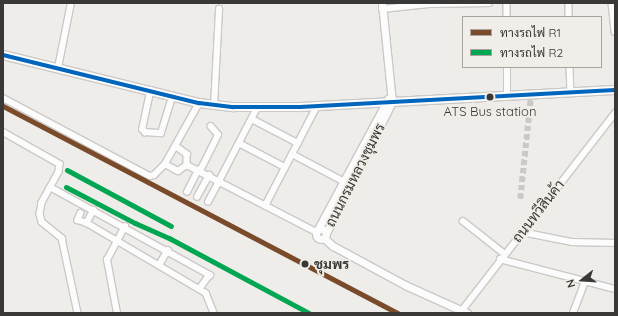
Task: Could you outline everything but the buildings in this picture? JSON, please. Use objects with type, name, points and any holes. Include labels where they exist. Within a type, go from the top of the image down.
[{"type":"main road","points":[[3,55],[214,106],[257,108],[317,106],[389,100],[507,96],[615,90]]},
{"type":"street","points":[[58,68],[71,3]]},
{"type":"street","points":[[389,100],[382,6],[489,3]]},
{"type":"street","points":[[507,3],[507,16]]},
{"type":"street","points":[[569,3],[569,16]]},
{"type":"street","points":[[612,3],[615,32]]},
{"type":"street","points":[[214,106],[219,9]]},
{"type":"street","points":[[507,68],[507,96]]},
{"type":"street","points":[[570,68],[571,92]]},
{"type":"street","points":[[151,90],[143,129],[145,132],[161,134],[172,96]]},
{"type":"street","points":[[3,98],[150,176],[154,175],[165,164],[199,103]]},
{"type":"street","name":"ถนนกรมหลวงชุมพร","points":[[317,231],[347,183],[389,100]]},
{"type":"street","points":[[265,206],[317,106]]},
{"type":"street","points":[[208,202],[257,108]]},
{"type":"street","name":"ถนนทวีสินค้า","points":[[463,312],[500,260],[615,112]]},
{"type":"street","points":[[252,119],[298,143]]},
{"type":"street","points":[[187,192],[218,136],[211,127]]},
{"type":"street","points":[[3,132],[58,160],[60,169],[42,203],[41,218],[62,238],[78,313]]},
{"type":"street","points":[[239,143],[285,168]]},
{"type":"street","points":[[176,146],[187,154],[187,165]]},
{"type":"street","points":[[292,154],[347,183]]},
{"type":"street","points":[[165,164],[178,170],[187,165]]},
{"type":"street","points":[[187,165],[265,206],[317,231],[322,229],[333,246],[405,285],[463,312]]},
{"type":"street","points":[[197,197],[208,175]]},
{"type":"street","name":"ถนนกรมหลวงชุมพร","points":[[325,235],[347,183]]},
{"type":"street","points":[[50,187],[125,226],[210,275],[200,289]]},
{"type":"street","points":[[87,223],[94,210]]},
{"type":"street","points":[[81,213],[78,220],[87,223],[118,240],[200,289],[209,296],[214,313]]},
{"type":"street","points":[[463,221],[505,254]]},
{"type":"street","points":[[117,313],[107,260],[125,226]]},
{"type":"street","points":[[522,232],[572,242],[615,243]]},
{"type":"street","points":[[159,265],[168,250]]},
{"type":"street","points":[[500,260],[615,289]]},
{"type":"street","points":[[573,313],[585,281]]},
{"type":"tunnel","points":[[520,199],[531,94]]},
{"type":"rail line","name":"R1","points":[[3,106],[398,313]]},
{"type":"rail line","name":"R2","points":[[67,170],[171,226]]},
{"type":"rail line","name":"R2","points":[[66,187],[135,223],[169,238],[309,313]]},
{"type":"transit line","points":[[3,55],[199,103],[234,107],[300,107],[615,90]]},
{"type":"place","name":"ATS Bus station","points":[[490,97]]},
{"type":"place","name":"ชุมพร","points":[[305,264]]}]
